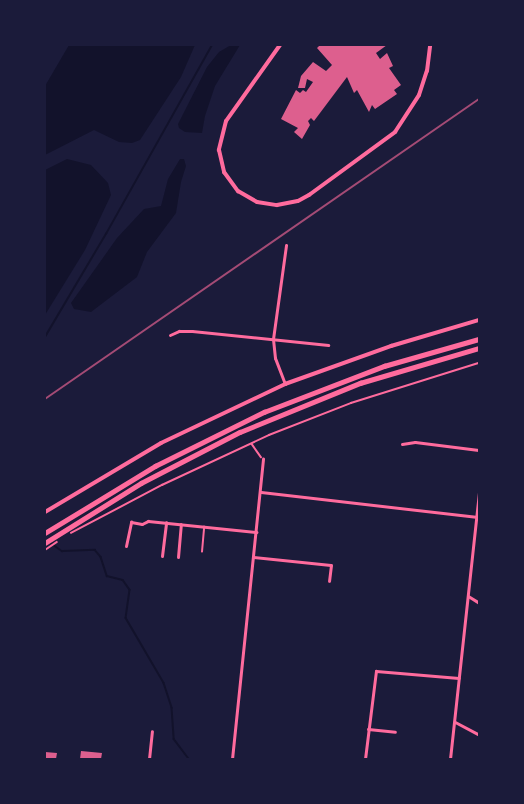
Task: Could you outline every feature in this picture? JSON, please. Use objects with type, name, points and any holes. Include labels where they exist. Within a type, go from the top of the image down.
[{"type":"highway","points":[[45,533],[154,466],[264,412],[376,369],[479,339]]},
{"type":"highway","points":[[45,543],[156,475],[267,420],[360,383],[479,348]]},
{"type":"street","points":[[280,45],[226,121],[219,150],[224,172],[238,191],[257,202],[278,205],[309,195],[395,132],[419,95],[427,71],[430,45]]},
{"type":"street","points":[[285,384],[275,358],[273,339],[286,245]]},
{"type":"street","points":[[45,512],[161,443],[285,384],[391,346],[479,320]]},
{"type":"street","points":[[170,335],[185,330],[328,345]]},
{"type":"street","points":[[402,444],[414,441],[479,450]]},
{"type":"street","points":[[232,759],[263,459]]},
{"type":"street","points":[[261,492],[477,517]]},
{"type":"street","points":[[450,759],[477,531],[479,493]]},
{"type":"street","points":[[126,546],[130,523],[142,524],[148,521],[256,532]]},
{"type":"street","points":[[162,556],[166,522]]},
{"type":"street","points":[[178,557],[181,524]]},
{"type":"street","points":[[253,556],[331,565],[329,581]]},
{"type":"street","points":[[468,596],[479,603]]},
{"type":"street","points":[[365,759],[376,671],[459,678]]},
{"type":"street","points":[[455,722],[479,735]]},
{"type":"street","points":[[368,729],[395,732]]},
{"type":"street","points":[[149,759],[152,730]]},
{"type":"lane","points":[[202,552],[204,526]]},
{"type":"path","points":[[64,533],[251,443],[351,403],[479,363]]},
{"type":"path","points":[[251,443],[263,459]]},
{"type":"path","points":[[45,550],[59,540]]},
{"type":"shaded area","points":[[69,45],[195,45],[181,77],[140,140],[132,143],[119,142],[94,130],[45,155],[45,86]]},
{"type":"shaded area","points":[[231,45],[240,45],[215,86],[202,133],[185,132],[179,128],[178,124],[207,67],[219,52]]},
{"type":"shaded area","points":[[67,159],[91,165],[108,183],[111,195],[85,250],[45,315],[45,170]]},
{"type":"shaded area","points":[[180,159],[184,159],[186,166],[176,213],[147,252],[137,277],[91,312],[74,309],[71,303],[117,238],[144,209],[161,206],[168,179]]},
{"type":"building","points":[[320,45],[387,45],[376,53],[380,59],[387,53],[393,66],[389,68],[401,85],[394,90],[397,94],[375,109],[372,105],[369,112],[357,90],[354,93],[347,77],[314,121],[311,118],[308,121],[310,125],[302,139],[294,132],[298,128],[281,119],[296,90],[300,93],[303,90],[306,92],[313,82],[307,79],[305,88],[298,88],[301,76],[313,62],[326,71],[332,65],[317,48]]},
{"type":"building","points":[[81,751],[102,753],[101,759],[80,759]]},
{"type":"building","points":[[45,752],[57,753],[56,759],[45,759]]},
{"type":"waterway","points":[[45,337],[106,234],[212,45]]},
{"type":"waterway","points":[[51,543],[62,551],[95,550],[101,557],[107,576],[123,580],[130,590],[126,618],[164,683],[172,708],[174,739],[189,759]]},
{"type":"railway","points":[[45,399],[479,99]]}]
